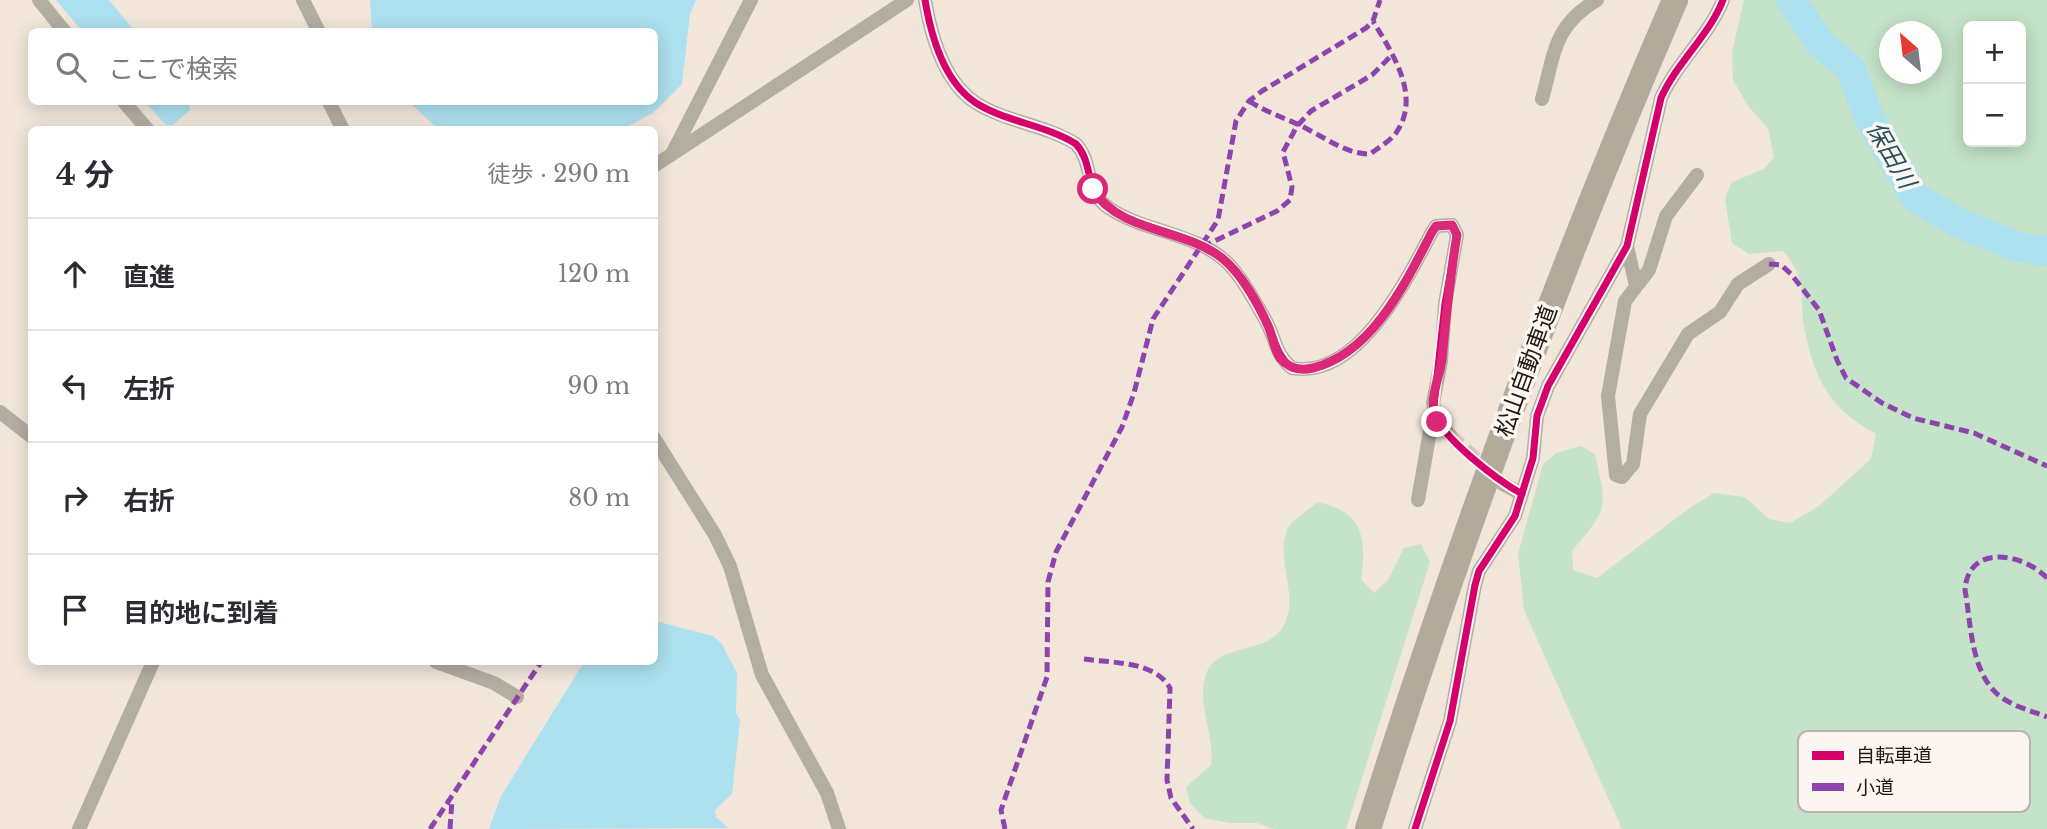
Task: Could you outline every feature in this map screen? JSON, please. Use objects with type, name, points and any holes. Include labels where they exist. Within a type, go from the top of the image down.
[{"type":"highway","name":"松山自動車道","points":[[1368,829],[1419,669],[1538,338],[1614,142],[1675,0]]},
{"type":"street","points":[[39,0],[62,28]]},
{"type":"street","points":[[303,0],[317,28]]},
{"type":"street","points":[[671,155],[751,0]]},
{"type":"street","points":[[658,163],[907,0]]},
{"type":"street","points":[[925,0],[936,43],[958,88],[977,104],[1076,144],[1083,151],[1093,189],[1109,209],[1220,256],[1245,287],[1267,324],[1282,360],[1292,368],[1317,367],[1347,354],[1360,344],[1409,276],[1436,226],[1452,225],[1457,235],[1445,304],[1433,414],[1418,500]]},
{"type":"street","points":[[1542,99],[1561,32],[1569,20],[1597,0]]},
{"type":"street","points":[[1415,829],[1450,721],[1479,570],[1515,516],[1533,458],[1541,401],[1627,246],[1661,98],[1674,74],[1716,17],[1723,0]]},
{"type":"street","points":[[127,105],[145,126]]},
{"type":"street","points":[[330,105],[341,126]]},
{"type":"street","points":[[1696,174],[1666,216],[1649,270],[1625,301],[1608,396],[1616,475],[1622,477],[1633,464],[1640,414],[1688,334],[1720,312],[1738,284],[1769,264]]},
{"type":"street","points":[[1627,246],[1636,286]]},
{"type":"street","points":[[0,412],[28,434]]},
{"type":"street","points":[[1433,414],[1450,435]]},
{"type":"street","points":[[658,447],[715,535],[730,566],[762,675],[827,793],[839,829]]},
{"type":"street","points":[[1502,483],[1522,494]]},
{"type":"street","points":[[79,829],[152,665]]},
{"type":"street","points":[[444,665],[494,683],[517,697]]},
{"type":"street","points":[[1421,810],[1424,829]]},
{"type":"green space","points":[[1744,0],[2047,0],[2047,829],[1622,829],[1524,610],[1518,554],[1543,464],[1556,453],[1581,446],[1595,454],[1602,487],[1602,507],[1593,525],[1572,551],[1573,570],[1597,578],[1691,507],[1714,493],[1745,497],[1769,519],[1790,523],[1818,507],[1871,459],[1876,434],[1847,415],[1828,393],[1814,366],[1803,320],[1800,280],[1791,261],[1783,251],[1749,254],[1732,243],[1725,199],[1732,182],[1764,169],[1774,157],[1768,128],[1748,106],[1733,80],[1732,52]]},
{"type":"green space","points":[[1318,502],[1345,512],[1359,529],[1363,551],[1361,579],[1374,593],[1388,580],[1404,548],[1421,544],[1430,562],[1346,829],[1274,829],[1257,823],[1230,823],[1204,818],[1190,803],[1186,787],[1211,765],[1212,754],[1203,697],[1206,674],[1219,658],[1261,644],[1278,633],[1286,622],[1289,597],[1284,543],[1287,530],[1296,519]]},
{"type":"water","points":[[56,0],[109,0],[132,28],[79,28]]},
{"type":"water","points":[[370,0],[696,0],[690,14],[682,84],[653,113],[629,126],[435,126],[412,105],[658,105],[658,28],[372,28]]},
{"type":"water","points":[[148,105],[189,105],[190,110],[173,125],[166,125]]},
{"type":"water","points":[[658,622],[713,636],[722,644],[737,673],[736,713],[740,720],[732,794],[715,810],[716,817],[728,828],[489,829],[501,796],[582,665],[658,665]]},
{"type":"waterway","name":"保田川","points":[[1791,0],[1820,43],[1851,69],[1868,116],[1915,197],[1957,222],[2015,246],[2043,251]]},
{"type":"tunnel","points":[[1450,435],[1492,474]]},
{"type":"marked path","points":[[1005,829],[1001,810],[1047,677],[1048,582],[1056,552],[1122,427],[1134,393],[1153,319],[1218,220],[1236,121],[1249,101],[1262,91],[1366,28],[1373,21],[1380,0]]},
{"type":"marked path","points":[[1249,101],[1346,149],[1370,154],[1396,133],[1406,104],[1401,75],[1373,21]]},
{"type":"marked path","points":[[1202,247],[1277,211],[1290,200],[1292,187],[1283,152],[1297,126],[1311,111],[1372,75],[1393,54]]},
{"type":"marked path","points":[[1769,264],[1781,265],[1791,274],[1819,310],[1846,378],[1882,403],[1913,418],[1974,433],[2047,466]]},
{"type":"marked path","points":[[2047,578],[2024,563],[1998,557],[1986,559],[1976,565],[1968,575],[1965,590],[1975,654],[1988,683],[2011,703],[2047,717]]},
{"type":"marked path","points":[[1084,659],[1144,668],[1163,679],[1170,688],[1167,780],[1171,798],[1193,829]]},
{"type":"marked path","points":[[430,829],[539,665]]},
{"type":"marked path","points":[[450,829],[452,799]]},
{"type":"cycle path","points":[[925,0],[935,43],[947,71],[965,94],[988,109],[1052,132],[1076,144],[1082,152],[1096,194],[1109,208],[1139,223],[1191,240],[1221,257],[1247,288],[1267,323],[1279,353],[1292,368],[1316,368],[1338,358],[1359,343],[1394,299],[1436,226],[1452,225],[1457,235],[1445,304],[1433,414],[1449,436],[1473,458],[1498,479],[1522,494]]},
{"type":"cycle path","points":[[1415,829],[1450,721],[1479,571],[1515,516],[1533,458],[1537,416],[1548,386],[1627,246],[1661,98],[1675,73],[1710,25],[1723,0]]},
{"type":"route","points":[[1093,189],[1100,201],[1122,216],[1220,256],[1245,287],[1267,324],[1282,360],[1292,368],[1302,370],[1332,361],[1360,344],[1409,276],[1436,226],[1446,223],[1452,225],[1457,235],[1445,304],[1441,361],[1433,403],[1433,414],[1437,422]]}]
